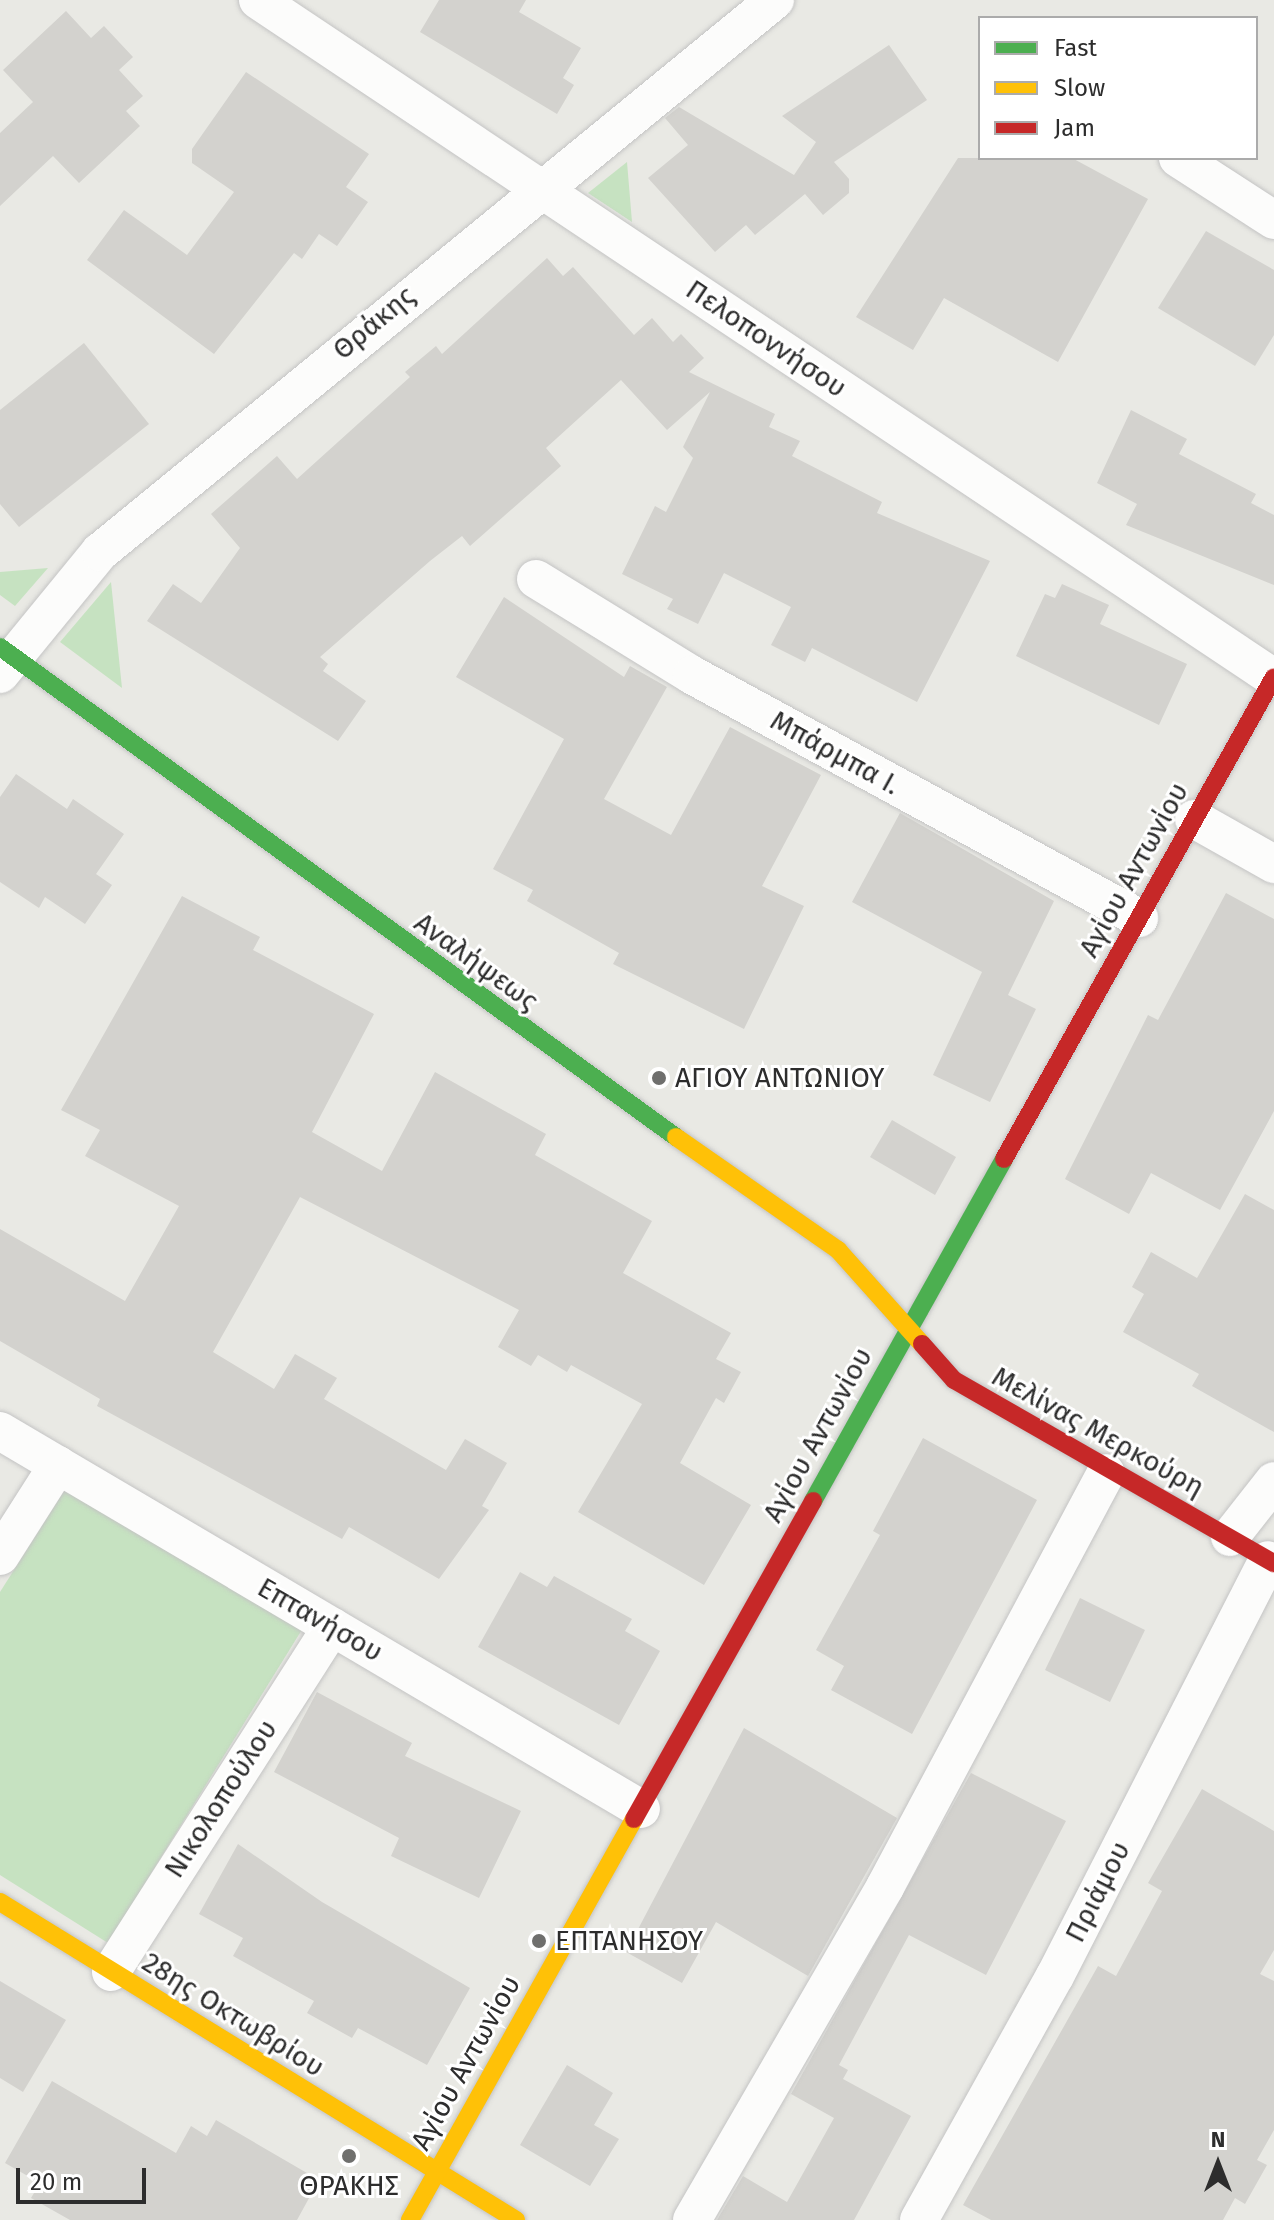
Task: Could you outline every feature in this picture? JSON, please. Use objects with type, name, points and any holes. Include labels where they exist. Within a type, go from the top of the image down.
[{"type":"street","name":"Πελοποννήσου","points":[[258,0],[1274,678]]},
{"type":"street","name":"Θράκης","points":[[4,659],[100,552],[538,187],[775,0]]},
{"type":"street","points":[[1181,160],[1274,220]]},
{"type":"street","name":"Μπάρμπα Ι.","points":[[536,579],[692,675],[1139,918]]},
{"type":"street","name":"Αναλήψεως","points":[[4,659],[450,979],[838,1250],[910,1330]]},
{"type":"street","name":"Αγίου Αντωνίου","points":[[410,2220],[1274,678]]},
{"type":"street","points":[[1194,819],[1274,864]]},
{"type":"street","name":"Μελίνας Μερκούρη","points":[[910,1330],[954,1380],[1106,1473],[1230,1537],[1271,1562]]},
{"type":"street","name":"Επτανήσου","points":[[0,1431],[641,1809]]},
{"type":"street","points":[[0,1556],[58,1465]]},
{"type":"street","points":[[692,2220],[885,1887],[1106,1473]]},
{"type":"street","points":[[1230,1537],[1274,1481]]},
{"type":"street","name":"Πριάμου","points":[[919,2220],[1055,1976],[1271,1562]]},
{"type":"street","name":"Νικολοπούλου","points":[[111,1972],[332,1627]]},
{"type":"street","name":"28ης Οκτωβρίου","points":[[0,1902],[436,2174],[516,2220]]},
{"type":"green space","points":[[627,162],[632,222],[588,193]]},
{"type":"green space","points":[[48,568],[15,606],[0,595],[0,572]]},
{"type":"green space","points":[[111,582],[122,688],[60,642]]},
{"type":"green space","points":[[66,1488],[303,1628],[108,1943],[0,1875],[0,1592]]},
{"type":"building","points":[[439,0],[526,0],[519,12],[581,48],[563,78],[574,85],[557,114],[420,32]]},
{"type":"building","points":[[66,11],[91,38],[104,26],[133,57],[119,70],[143,96],[126,111],[140,126],[79,183],[53,156],[0,206],[0,133],[33,102],[3,70]]},
{"type":"building","points":[[889,45],[927,100],[834,162],[849,179],[849,193],[823,215],[805,194],[755,235],[746,225],[715,252],[648,178],[688,145],[665,118],[679,107],[794,175],[816,142],[782,116]]},
{"type":"building","points":[[246,72],[369,154],[346,187],[368,202],[337,246],[319,234],[302,259],[294,253],[214,354],[87,260],[124,210],[187,255],[234,192],[192,163],[192,149]]},
{"type":"building","points":[[958,158],[1076,160],[1148,199],[1058,362],[944,298],[913,350],[856,317]]},
{"type":"building","points":[[1206,231],[1274,270],[1274,335],[1255,366],[1158,308]]},
{"type":"building","points":[[547,258],[563,276],[573,267],[634,335],[652,318],[673,342],[681,334],[704,358],[689,372],[775,414],[769,427],[800,441],[792,456],[882,502],[877,513],[990,561],[917,702],[812,648],[805,662],[771,645],[791,607],[724,573],[698,624],[667,609],[673,599],[622,574],[655,506],[666,512],[693,458],[683,447],[710,392],[667,430],[621,380],[546,448],[561,466],[470,546],[462,536],[430,561],[320,657],[328,664],[323,671],[366,701],[338,741],[147,621],[173,584],[201,603],[240,548],[211,514],[277,456],[297,479],[410,377],[405,372],[436,346],[442,354]]},
{"type":"building","points":[[84,343],[149,424],[19,527],[0,504],[0,410]]},
{"type":"building","points":[[1131,410],[1187,439],[1179,454],[1256,494],[1251,503],[1274,515],[1274,585],[1126,525],[1137,504],[1097,483]]},
{"type":"building","points":[[1062,584],[1109,605],[1100,624],[1187,664],[1159,725],[1016,656],[1045,594],[1055,598]]},
{"type":"building","points":[[504,597],[624,677],[630,666],[667,687],[604,799],[671,835],[730,727],[821,775],[762,886],[804,906],[744,1029],[613,964],[619,953],[527,901],[533,890],[493,869],[564,739],[456,677]]},
{"type":"building","points":[[16,774],[67,809],[73,799],[124,834],[96,874],[112,885],[85,924],[45,897],[39,908],[0,882],[0,797]]},
{"type":"building","points":[[900,813],[1054,901],[1008,995],[1036,1009],[990,1102],[933,1075],[982,972],[852,902]]},
{"type":"building","points":[[1226,893],[1274,919],[1274,1111],[1220,1210],[1151,1173],[1129,1214],[1065,1179],[1148,1015],[1158,1020]]},
{"type":"building","points":[[182,896],[260,937],[253,950],[374,1014],[312,1132],[382,1171],[435,1072],[546,1134],[535,1155],[652,1221],[623,1273],[731,1333],[716,1359],[741,1372],[724,1403],[716,1398],[680,1463],[751,1505],[704,1585],[578,1512],[642,1404],[571,1365],[567,1372],[538,1355],[531,1366],[498,1347],[519,1310],[300,1197],[213,1352],[274,1389],[295,1354],[337,1378],[324,1399],[446,1470],[465,1439],[507,1463],[482,1506],[489,1510],[439,1579],[349,1527],[342,1539],[97,1406],[100,1399],[0,1341],[0,1229],[125,1301],[179,1206],[85,1156],[100,1130],[61,1110]]},
{"type":"building","points":[[892,1120],[956,1157],[935,1195],[870,1157]]},
{"type":"building","points":[[1245,1194],[1274,1210],[1274,1432],[1192,1386],[1199,1374],[1123,1332],[1144,1294],[1132,1287],[1151,1252],[1197,1278]]},
{"type":"building","points":[[923,1438],[1037,1500],[912,1734],[831,1690],[844,1666],[816,1650],[880,1535],[873,1531]]},
{"type":"building","points":[[520,1572],[547,1587],[554,1576],[632,1619],[625,1631],[660,1651],[619,1725],[478,1647]]},
{"type":"building","points":[[1080,1598],[1145,1630],[1110,1702],[1045,1670]]},
{"type":"building","points":[[317,1692],[412,1743],[405,1756],[521,1811],[479,1898],[391,1856],[399,1838],[274,1772]]},
{"type":"building","points":[[744,1728],[897,1818],[808,1976],[716,1922],[682,1983],[626,1952]]},
{"type":"building","points":[[971,1773],[1066,1821],[986,1975],[909,1935],[839,2065],[848,2070],[843,2079],[911,2116],[854,2220],[717,2220],[743,2176],[787,2202],[834,2118],[791,2094]]},
{"type":"building","points":[[1202,1789],[1274,1831],[1274,1950],[1260,1974],[1274,1981],[1274,2130],[1257,2160],[1267,2165],[1245,2204],[1235,2198],[1223,2220],[991,2220],[963,2205],[1098,1966],[1116,1976],[1162,1891],[1148,1883]]},
{"type":"building","points":[[238,1844],[322,1902],[470,1988],[427,2065],[358,2028],[352,2038],[307,2013],[314,2001],[233,1956],[243,1938],[199,1914]]},
{"type":"building","points":[[0,1981],[66,2020],[23,2092],[0,2078]]},
{"type":"building","points":[[567,2065],[613,2093],[594,2125],[619,2139],[590,2186],[520,2145]]},
{"type":"building","points":[[52,2081],[176,2153],[191,2126],[207,2136],[216,2120],[319,2180],[297,2220],[70,2220],[31,2198],[40,2183],[5,2163]]},
{"type":"traffic: fast","points":[[0,647],[676,1137]]},
{"type":"traffic: fast","points":[[813,1501],[1004,1159]]},
{"type":"traffic: slow","points":[[676,1137],[838,1250],[922,1344]]},
{"type":"traffic: slow","points":[[410,2220],[634,1819]]},
{"type":"traffic: slow","points":[[0,1902],[516,2220]]},
{"type":"traffic: jam","points":[[1004,1159],[1274,677]]},
{"type":"traffic: jam","points":[[922,1344],[954,1380],[1274,1563]]},
{"type":"traffic: jam","points":[[634,1819],[813,1501]]},
{"type":"place","name":"ΑΓΙΟΥ ΑΝΤΩΝΙΟΥ","points":[[659,1078]]},
{"type":"place","name":"ΕΠΤΑΝΗΣΟΥ","points":[[539,1941]]},
{"type":"place","name":"ΘΡΑΚΗΣ","points":[[349,2156]]}]
